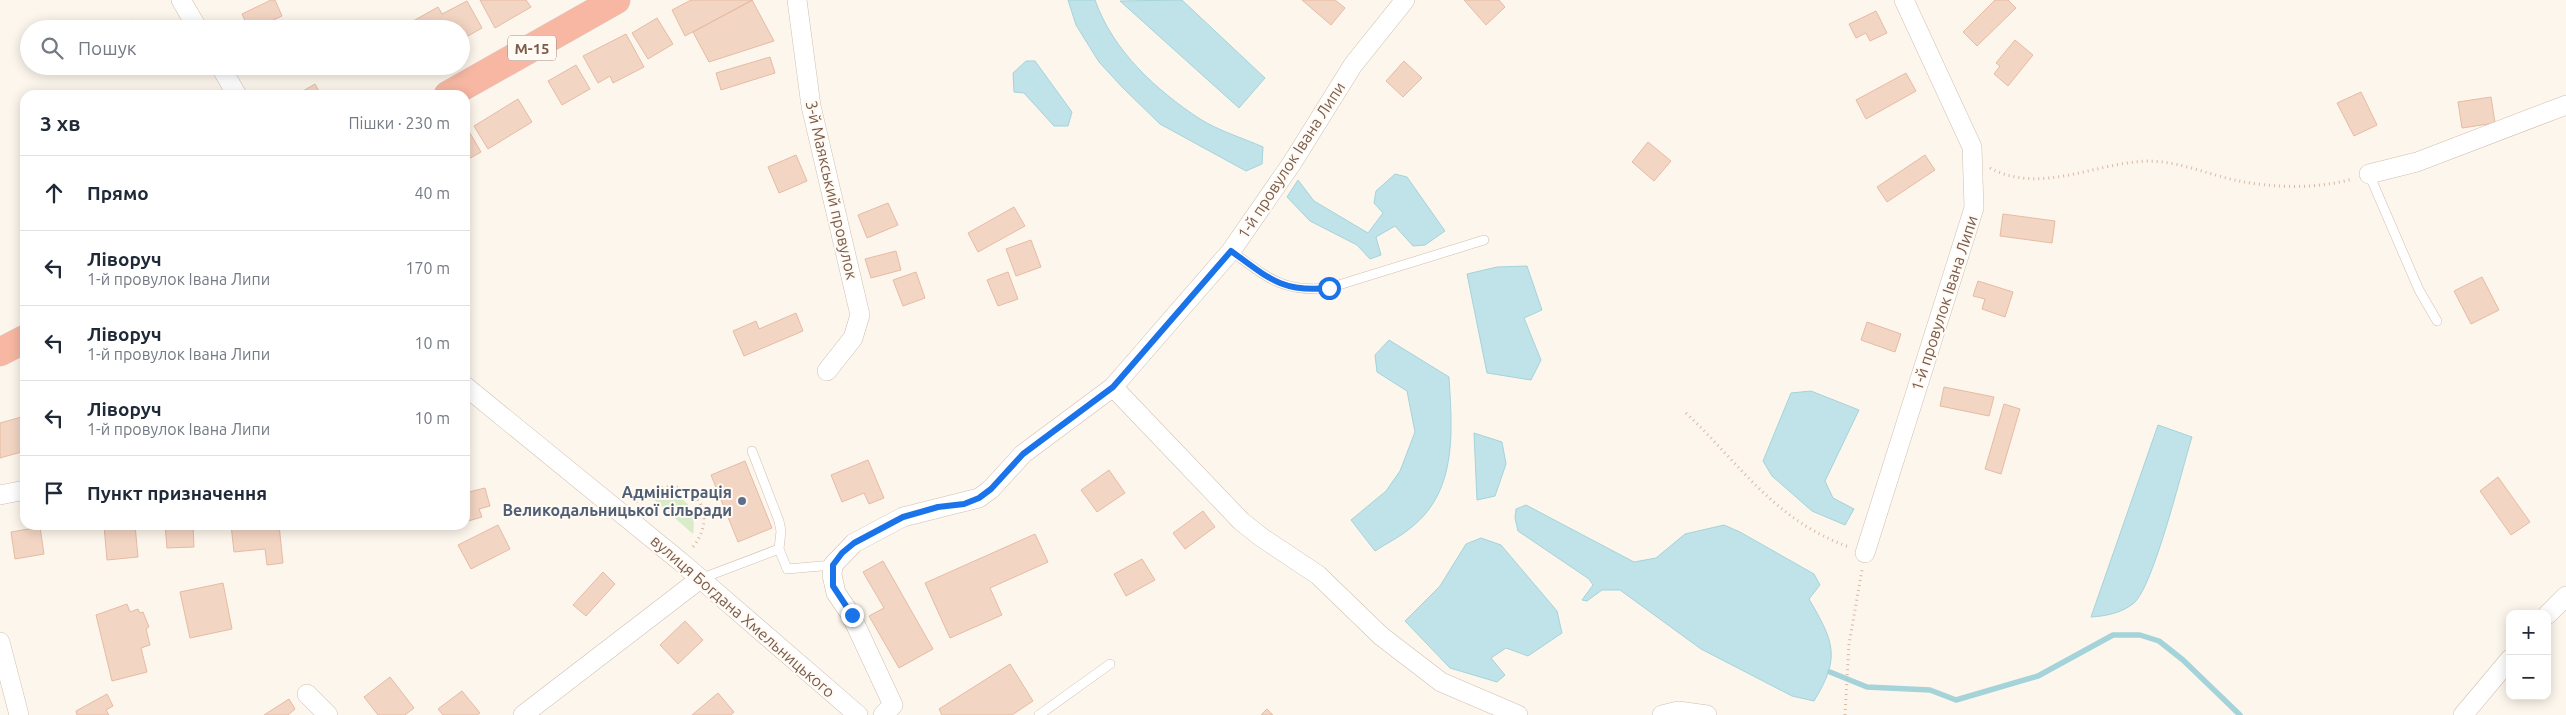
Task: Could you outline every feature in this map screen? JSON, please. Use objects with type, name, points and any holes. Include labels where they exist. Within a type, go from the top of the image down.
[{"type":"highway","name":"М-15","points":[[457,90],[616,0]]},
{"type":"highway","points":[[0,352],[20,342]]},
{"type":"street","points":[[181,0],[193,20]]},
{"type":"street","name":"3-й Маякський провулок","points":[[797,0],[810,106],[860,314],[853,338],[827,371]]},
{"type":"street","name":"1-й провулок Івана Липи","points":[[833,565],[854,543],[903,517],[979,498],[991,489],[1023,454],[1113,387],[1231,251],[1292,163],[1353,65],[1405,0]]},
{"type":"street","name":"1-й провулок Івана Липи","points":[[1865,553],[1972,222],[1974,208],[1975,160],[1968,132],[1904,0]]},
{"type":"street","points":[[225,75],[234,90]]},
{"type":"street","points":[[2369,174],[2417,162],[2566,105]]},
{"type":"street","points":[[1113,387],[1241,520],[1261,537],[1318,575],[1381,636],[1441,682],[1518,715]]},
{"type":"street","name":"вулиця Богдана Хмельницького","points":[[470,390],[681,562],[858,715]]},
{"type":"street","points":[[0,496],[20,491]]},
{"type":"street","points":[[833,565],[832,575],[836,593],[852,615],[893,705],[883,715]]},
{"type":"street","points":[[523,715],[700,579]]},
{"type":"street","points":[[2551,611],[2566,596]]},
{"type":"street","points":[[0,642],[19,715]]},
{"type":"street","points":[[2463,715],[2506,664]]},
{"type":"street","points":[[307,694],[328,715]]},
{"type":"street","points":[[1662,715],[1678,711],[1707,715]]},
{"type":"lane","points":[[2369,174],[2419,290],[2437,321]]},
{"type":"lane","points":[[1231,251],[1284,286],[1309,290],[1329,288],[1484,240]]},
{"type":"lane","points":[[752,451],[779,520],[781,531],[778,549],[787,568],[833,565]]},
{"type":"lane","points":[[700,579],[778,549]]},
{"type":"lane","points":[[1038,715],[1110,664]]},
{"type":"path","points":[[1975,160],[2001,174],[2031,179],[2061,176],[2136,161],[2160,162],[2238,181],[2275,186],[2339,183],[2369,174]]},
{"type":"path","points":[[1686,413],[1714,439],[1754,486],[1788,514],[1822,537],[1865,553],[1850,644],[1845,715]]},
{"type":"path","points":[[623,514],[645,492],[654,488],[681,487],[695,496],[704,512],[702,530],[699,539],[681,562]]},
{"type":"green space","points":[[668,494],[676,496],[687,503],[694,520],[693,534],[651,497]]},
{"type":"water","points":[[1068,0],[1095,0],[1113,36],[1138,68],[1152,82],[1200,119],[1223,131],[1263,147],[1262,164],[1246,171],[1160,124],[1099,62],[1076,25]]},
{"type":"water","points":[[1182,0],[1265,78],[1239,108],[1120,1]]},
{"type":"water","points":[[1026,61],[1035,61],[1072,112],[1068,126],[1054,126],[1024,93],[1014,92],[1013,73]]},
{"type":"water","points":[[1395,174],[1407,177],[1445,231],[1425,245],[1413,246],[1395,226],[1376,237],[1381,255],[1370,259],[1357,245],[1310,221],[1287,197],[1298,180],[1314,201],[1368,233],[1383,213],[1374,203],[1376,191]]},
{"type":"water","points":[[1527,266],[1542,310],[1524,318],[1541,360],[1531,380],[1487,373],[1467,274],[1497,267]]},
{"type":"water","points":[[1389,340],[1449,377],[1451,437],[1445,476],[1438,494],[1428,511],[1409,530],[1375,551],[1351,520],[1386,491],[1400,471],[1415,432],[1407,391],[1377,372],[1375,355]]},
{"type":"water","points":[[1811,391],[1859,410],[1825,481],[1833,498],[1854,509],[1845,525],[1812,511],[1772,476],[1763,461],[1791,393]]},
{"type":"water","points":[[2158,425],[2192,437],[2159,551],[2142,592],[2134,603],[2114,613],[2091,617]]},
{"type":"water","points":[[1474,433],[1502,442],[1506,464],[1495,496],[1477,500]]},
{"type":"water","points":[[1526,505],[1634,562],[1656,558],[1685,534],[1724,525],[1740,532],[1814,574],[1820,585],[1809,599],[1829,639],[1831,661],[1823,686],[1814,701],[1792,696],[1701,649],[1620,590],[1602,590],[1587,601],[1582,600],[1593,585],[1589,579],[1518,531],[1515,518],[1516,509]]},
{"type":"water","points":[[1481,538],[1501,545],[1557,611],[1562,633],[1528,656],[1506,648],[1491,658],[1505,675],[1497,682],[1450,668],[1405,621],[1440,586],[1466,544]]},
{"type":"building","points":[[271,0],[275,0],[282,16],[273,20],[245,20],[242,14]]},
{"type":"building","points":[[480,0],[526,0],[531,7],[495,28]]},
{"type":"building","points":[[691,0],[753,0],[685,36],[672,10]]},
{"type":"building","points":[[752,0],[774,41],[709,62],[693,32]]},
{"type":"building","points":[[1302,0],[1335,0],[1345,8],[1331,25]]},
{"type":"building","points":[[1464,0],[1499,0],[1505,7],[1486,25]]},
{"type":"building","points":[[1995,0],[2008,0],[2016,8],[1977,46],[1963,32]]},
{"type":"building","points":[[467,1],[482,28],[470,35],[470,20],[415,20],[438,7],[442,14]]},
{"type":"building","points":[[1876,11],[1887,33],[1870,41],[1866,33],[1856,38],[1849,24]]},
{"type":"building","points":[[657,18],[673,44],[648,59],[632,33]]},
{"type":"building","points":[[626,34],[644,67],[613,83],[610,76],[598,83],[583,56]]},
{"type":"building","points":[[2015,40],[2033,55],[2008,86],[1994,74],[2000,66],[1996,63]]},
{"type":"building","points":[[770,57],[775,73],[721,90],[716,73]]},
{"type":"building","points":[[1404,61],[1422,78],[1403,97],[1386,81]]},
{"type":"building","points":[[576,65],[590,89],[562,105],[548,81]]},
{"type":"building","points":[[1906,73],[1916,91],[1866,119],[1856,100]]},
{"type":"building","points":[[315,84],[318,90],[305,90]]},
{"type":"building","points":[[2361,92],[2377,125],[2354,136],[2337,103]]},
{"type":"building","points":[[2491,97],[2495,123],[2462,128],[2458,102]]},
{"type":"building","points":[[518,99],[532,122],[488,149],[474,126]]},
{"type":"building","points":[[470,133],[481,152],[470,158]]},
{"type":"building","points":[[1648,142],[1671,161],[1654,181],[1632,162]]},
{"type":"building","points":[[796,155],[807,181],[779,193],[768,167]]},
{"type":"building","points":[[1925,155],[1935,170],[1887,202],[1877,187]]},
{"type":"building","points":[[888,203],[898,225],[867,238],[858,215]]},
{"type":"building","points":[[1014,207],[1025,226],[978,252],[968,233]]},
{"type":"building","points":[[2003,214],[2055,221],[2052,243],[2000,236]]},
{"type":"building","points":[[1031,240],[1041,267],[1016,276],[1006,249]]},
{"type":"building","points":[[896,251],[901,270],[871,278],[865,259]]},
{"type":"building","points":[[916,272],[925,298],[903,306],[893,280]]},
{"type":"building","points":[[1008,272],[1018,299],[998,306],[987,280]]},
{"type":"building","points":[[2482,277],[2499,310],[2471,324],[2454,291]]},
{"type":"building","points":[[1978,281],[2013,292],[2005,317],[1982,309],[1985,299],[1973,296]]},
{"type":"building","points":[[796,313],[803,331],[744,356],[733,331],[756,321],[759,329]]},
{"type":"building","points":[[1867,322],[1901,334],[1895,352],[1861,340]]},
{"type":"building","points":[[1944,387],[1994,397],[1989,416],[1940,406]]},
{"type":"building","points":[[2004,404],[2020,409],[2001,474],[1985,469]]},
{"type":"building","points":[[20,417],[20,452],[0,458],[0,423]]},
{"type":"building","points":[[868,460],[884,498],[869,504],[864,493],[842,502],[831,475]]},
{"type":"building","name":"Адміністрація Великодальницької сільради","points":[[745,461],[772,528],[738,542],[711,475]]},
{"type":"building","points":[[1109,470],[1125,493],[1097,512],[1081,490]]},
{"type":"building","points":[[2498,477],[2530,522],[2511,535],[2480,491]]},
{"type":"building","points":[[485,488],[490,506],[479,509],[482,517],[470,521],[470,492]]},
{"type":"building","points":[[1203,511],[1215,527],[1185,549],[1173,533]]},
{"type":"building","points":[[498,525],[510,549],[471,569],[458,545]]},
{"type":"building","points":[[40,530],[44,554],[15,559],[11,532]]},
{"type":"building","points":[[104,530],[135,530],[138,557],[107,560]]},
{"type":"building","points":[[165,530],[193,530],[194,547],[167,548]]},
{"type":"building","points":[[232,530],[280,530],[283,563],[267,565],[265,549],[234,552]]},
{"type":"building","points":[[1035,534],[1048,562],[990,588],[1002,615],[950,638],[925,583]]},
{"type":"building","points":[[1142,559],[1155,580],[1126,596],[1114,574]]},
{"type":"building","points":[[883,561],[933,649],[899,668],[869,616],[884,608],[863,572]]},
{"type":"building","points":[[603,572],[615,584],[586,616],[573,605]]},
{"type":"building","points":[[223,583],[232,629],[190,638],[180,592]]},
{"type":"building","points":[[127,604],[130,612],[138,609],[140,613],[143,612],[149,627],[146,629],[150,645],[141,648],[147,672],[112,681],[96,615]]},
{"type":"building","points":[[685,621],[703,640],[678,664],[660,645]]},
{"type":"building","points":[[1010,664],[1033,701],[1012,715],[942,715],[939,709]]},
{"type":"building","points":[[390,677],[414,708],[405,715],[378,715],[364,697]]},
{"type":"building","points":[[462,691],[480,713],[477,715],[443,715],[438,709]]},
{"type":"building","points":[[718,693],[734,712],[731,715],[692,715]]},
{"type":"building","points":[[107,694],[113,706],[106,710],[109,715],[77,715],[76,711]]},
{"type":"building","points":[[289,699],[295,709],[288,715],[264,715]]},
{"type":"building","points":[[1267,709],[1273,715],[1261,715]]},
{"type":"waterway","points":[[1830,672],[1867,687],[1930,690],[1956,700],[2038,676],[2113,635],[2140,635],[2159,641],[2183,660],[2240,715]]},
{"type":"place","name":"Адміністрація Великодальницької сільради","points":[[742,501]]},
{"type":"route","points":[[852,615],[833,586],[833,565],[842,553],[854,543],[903,517],[938,507],[964,504],[979,498],[991,489],[1023,454],[1113,387],[1231,251],[1284,286],[1309,290],[1329,288]]}]
